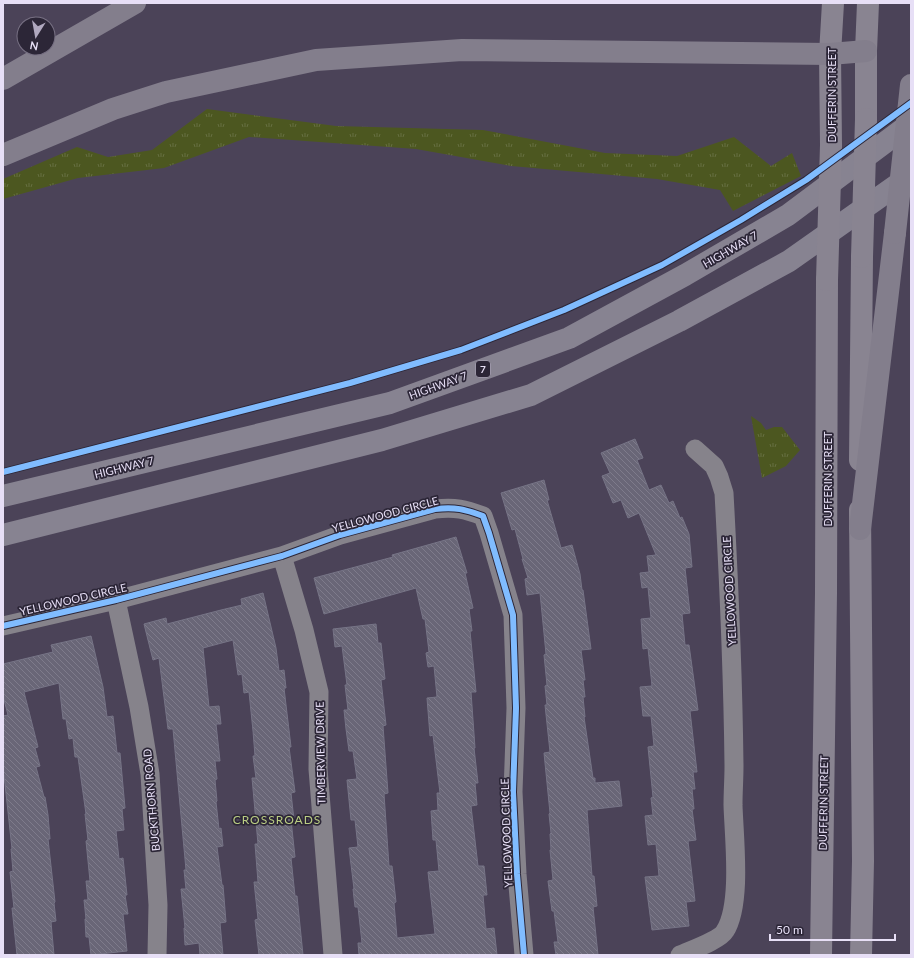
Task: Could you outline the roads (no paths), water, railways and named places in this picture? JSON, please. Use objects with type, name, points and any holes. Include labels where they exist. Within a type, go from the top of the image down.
[{"type":"highway","points":[[3,79],[135,3]]},
{"type":"highway","points":[[3,155],[113,109],[166,92],[316,60],[462,50],[830,54],[866,51]]},
{"type":"highway","points":[[860,529],[911,85]]},
{"type":"main road","name":"DUFFERIN STREET","points":[[821,955],[826,593],[827,280],[831,145],[830,54],[833,3]]},
{"type":"main road","points":[[861,955],[863,861],[860,529],[862,257],[868,3]]},
{"type":"main road","name":"HIGHWAY 7","points":[[3,496],[390,403],[569,338],[685,275],[788,215],[911,123]]},
{"type":"main road","points":[[3,534],[382,440],[531,395],[679,321],[789,261],[911,175]]},
{"type":"street","name":"YELLOWOOD CIRCLE","points":[[680,955],[710,942],[725,933],[730,921],[734,901],[736,868],[731,649],[724,493],[714,466],[695,449]]},
{"type":"street","name":"YELLOWOOD CIRCLE","points":[[3,626],[116,600],[282,556],[340,535],[436,509],[451,507],[483,516],[513,615],[516,708],[513,792],[517,874],[524,955]]},
{"type":"street","name":"TIMBERVIEW DRIVE","points":[[282,556],[304,630],[319,692],[318,769],[333,955]]},
{"type":"street","name":"BUCKTHORN ROAD","points":[[116,600],[139,708],[150,774],[158,905],[158,955]]},
{"type":"district","name":"CROSSROADS","points":[[277,819]]}]
